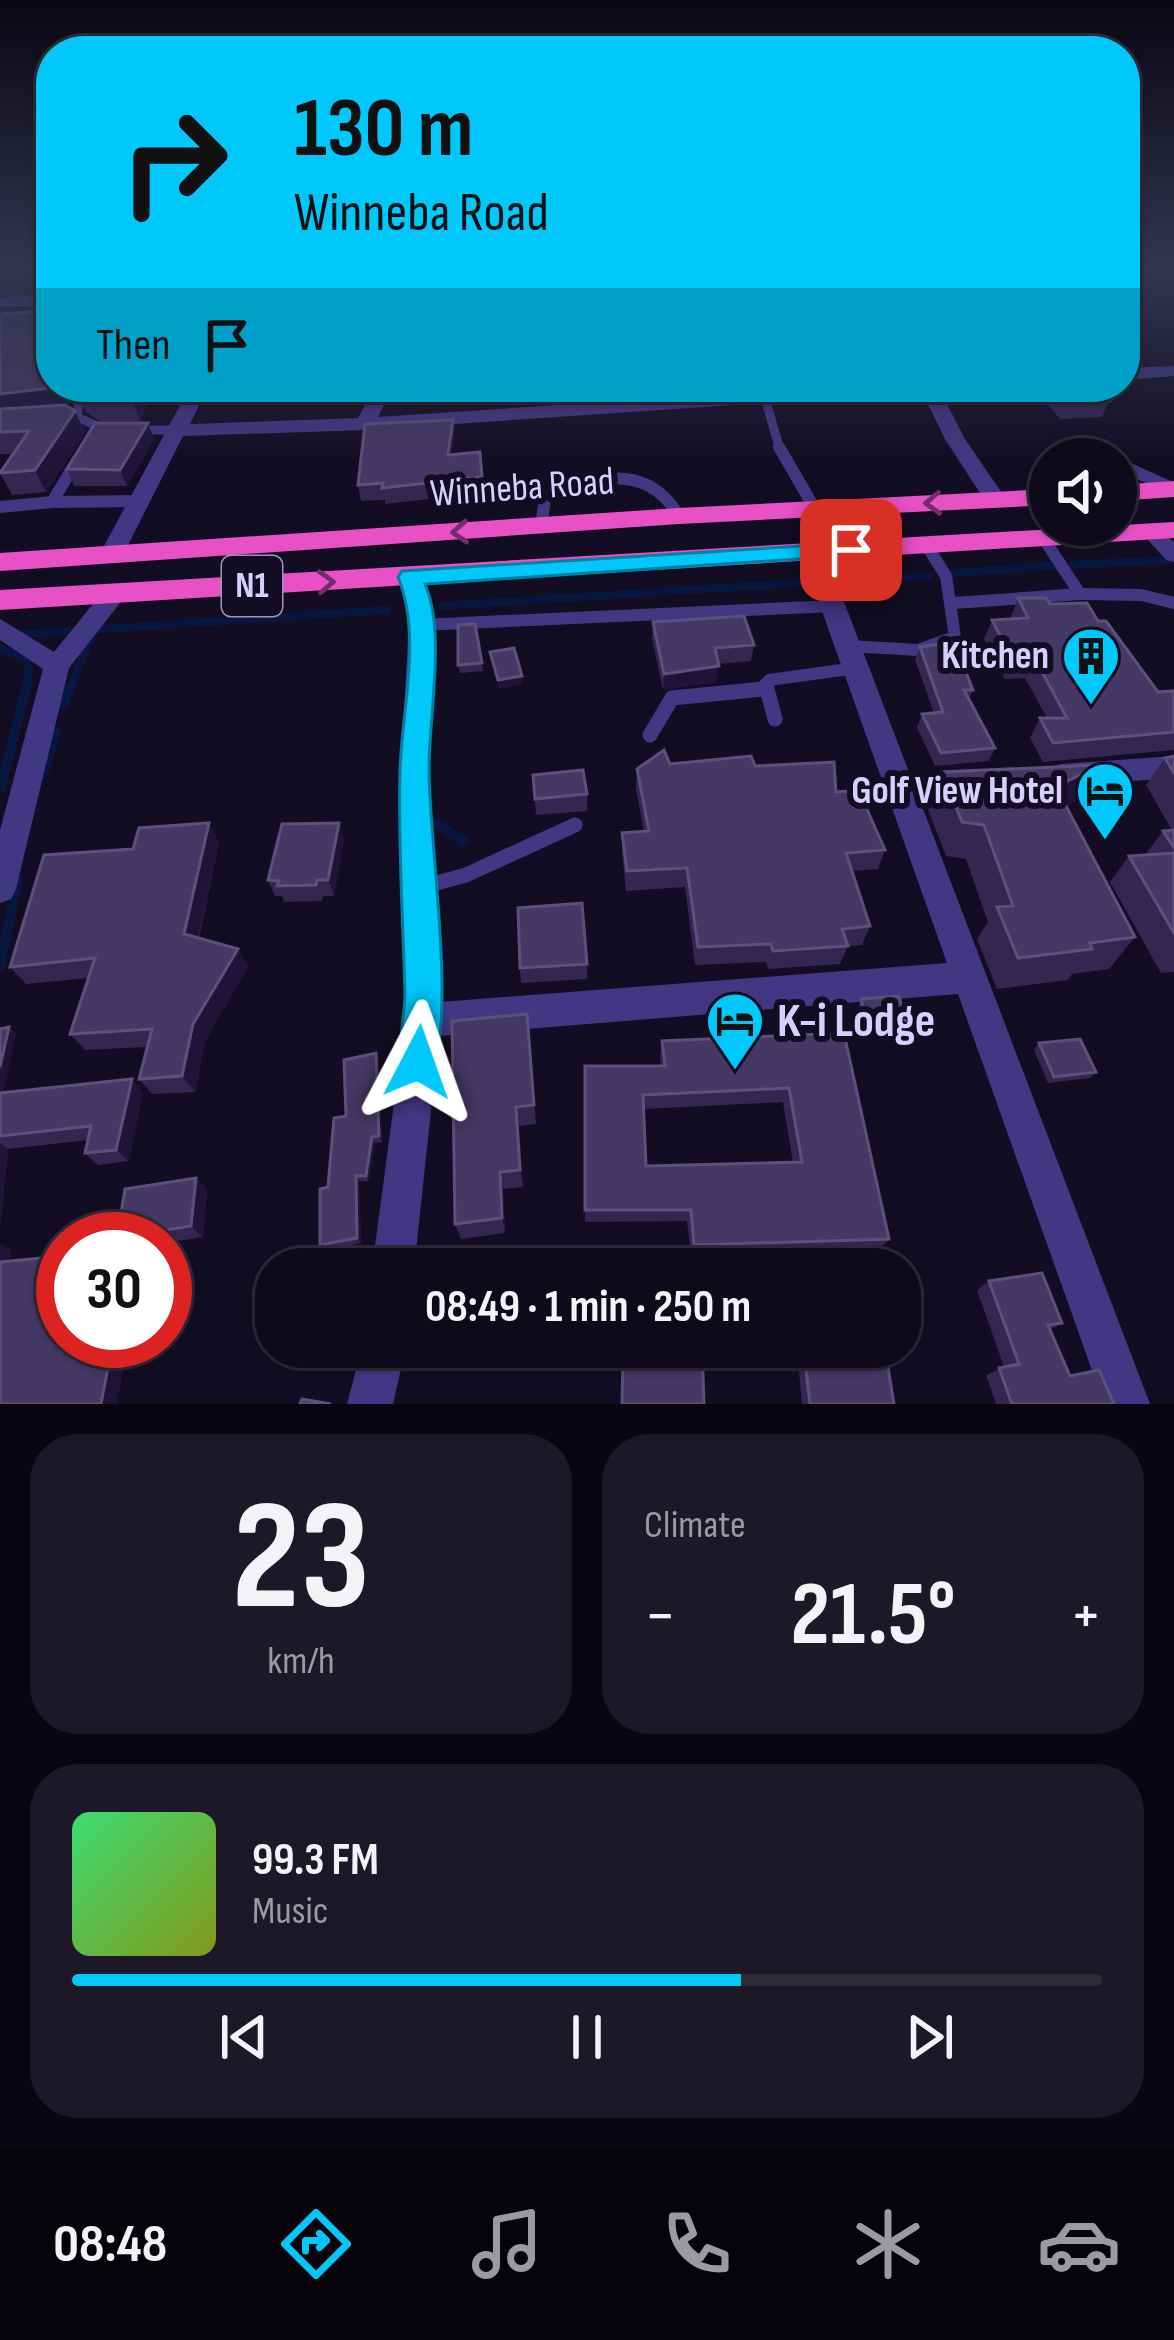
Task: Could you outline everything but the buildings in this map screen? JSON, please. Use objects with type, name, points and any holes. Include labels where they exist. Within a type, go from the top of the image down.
[{"type":"highway","points":[[1137,492],[1174,489]]},
{"type":"highway","name":"Winneba Road","points":[[0,562],[679,516],[1029,498]]},
{"type":"highway","name":"Winneba Road","points":[[0,600],[1029,539]]},
{"type":"street","points":[[1140,373],[1174,371]]},
{"type":"street","points":[[110,557],[191,402]]},
{"type":"street","points":[[365,424],[376,402]]},
{"type":"street","points":[[177,430],[365,424],[613,402]]},
{"type":"street","points":[[936,402],[995,499]]},
{"type":"street","points":[[1163,531],[1174,555]]},
{"type":"street","points":[[814,552],[852,657],[912,788],[970,977],[1127,1404]]},
{"type":"street","points":[[396,1248],[423,1021],[415,771],[420,625],[419,598],[410,577]]},
{"type":"street","points":[[0,889],[57,666],[115,594]]},
{"type":"street","points":[[0,628],[57,666]]},
{"type":"street","points":[[1027,778],[1174,766]]},
{"type":"street","points":[[423,1021],[970,977]]},
{"type":"street","points":[[370,1404],[378,1368]]},
{"type":"lane","points":[[77,417],[78,402]]},
{"type":"lane","points":[[766,402],[775,445],[787,472],[815,509]]},
{"type":"lane","points":[[58,418],[77,417],[97,430],[177,430]]},
{"type":"lane","points":[[52,502],[97,430]]},
{"type":"lane","points":[[1137,472],[1174,489]]},
{"type":"lane","points":[[0,507],[143,501]]},
{"type":"lane","points":[[1049,546],[1080,594]]},
{"type":"lane","points":[[650,735],[673,698],[763,688],[770,680],[852,657],[942,646],[955,637],[954,603],[937,555],[927,547]]},
{"type":"lane","points":[[954,603],[1080,594],[1141,595],[1174,603]]},
{"type":"lane","points":[[420,625],[833,606]]},
{"type":"lane","points":[[763,688],[775,719]]},
{"type":"lane","points":[[418,888],[478,871],[575,825]]},
{"type":"waterway","points":[[1073,565],[1169,560]]},
{"type":"waterway","points":[[954,573],[1053,566]]},
{"type":"waterway","points":[[850,580],[928,576]]},
{"type":"waterway","points":[[442,606],[800,583]]},
{"type":"waterway","points":[[90,630],[387,610]]},
{"type":"waterway","points":[[20,634],[76,631]]},
{"type":"waterway","points":[[70,688],[93,633]]},
{"type":"waterway","points":[[0,648],[29,661],[27,688]]},
{"type":"waterway","points":[[0,789],[27,685]]},
{"type":"waterway","points":[[63,706],[72,685]]},
{"type":"waterway","points":[[43,774],[56,732]]},
{"type":"waterway","points":[[423,816],[464,841]]},
{"type":"waterway","points":[[0,966],[18,878]]},
{"type":"place","name":"Kitchen","points":[[1091,707]]},
{"type":"place","name":"Golf View Hotel","points":[[1105,842]]},
{"type":"place","name":"K-i Lodge","points":[[735,1072]]},
{"type":"route","points":[[418,1062],[423,1021],[415,771],[421,638],[419,598],[410,577],[851,550]]}]
